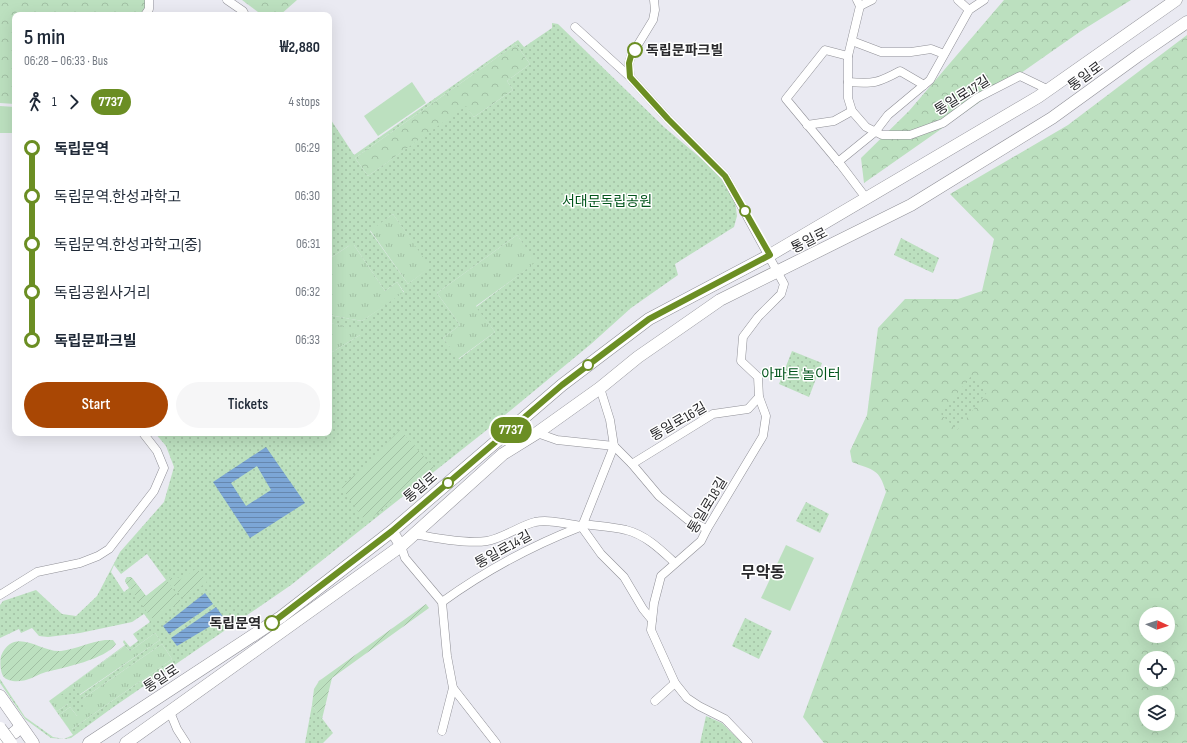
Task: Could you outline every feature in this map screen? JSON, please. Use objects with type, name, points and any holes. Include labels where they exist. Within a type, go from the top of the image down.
[{"type":"main road","name":"통일로","points":[[89,743],[281,617],[392,531],[562,385],[649,319],[770,255],[1049,90],[1176,0]]},
{"type":"main road","name":"통일로","points":[[126,743],[401,546],[503,454],[537,433],[600,388],[638,357],[720,300],[779,272],[910,205],[941,187],[1052,118],[1138,54],[1187,22]]},
{"type":"main road","points":[[392,531],[401,546]]},
{"type":"main road","points":[[0,696],[33,743]]},
{"type":"main road","points":[[0,739],[8,737],[18,730],[20,726]]},
{"type":"main road","points":[[0,728],[11,743]]},
{"type":"street","points":[[146,12],[149,9],[149,0]]},
{"type":"street","points":[[227,0],[244,12]]},
{"type":"street","points":[[630,77],[629,63],[631,56],[653,20],[655,10],[654,0]]},
{"type":"street","name":"통일로17길","points":[[872,0],[859,3],[848,56],[848,98],[852,111],[866,127],[875,132],[882,135],[910,136],[943,123],[977,98],[1020,76],[1049,90]]},
{"type":"street","points":[[958,0],[969,10]]},
{"type":"street","points":[[838,162],[875,132],[888,115],[930,80],[969,10],[984,0]]},
{"type":"street","points":[[575,27],[630,77],[673,124],[725,176],[770,255]]},
{"type":"street","points":[[852,41],[881,52],[911,52],[931,49],[944,54]]},
{"type":"street","points":[[848,56],[825,50],[786,99],[866,198]]},
{"type":"street","name":"통일로17길","points":[[848,82],[870,84],[884,80],[900,71],[924,85]]},
{"type":"street","points":[[807,125],[834,121],[852,111]]},
{"type":"street","name":"통일로18길","points":[[748,743],[725,719],[687,698],[675,683],[651,630],[654,603],[661,576],[701,542],[707,529],[763,436],[766,416],[759,397],[758,377],[741,361],[742,337],[758,317],[781,294],[784,284],[770,255]]},
{"type":"street","points":[[600,388],[610,420],[614,446],[582,525],[602,554],[624,577],[643,609],[652,620]]},
{"type":"street","name":"통일로16길","points":[[632,464],[713,414],[748,409],[759,397]]},
{"type":"street","points":[[537,433],[557,440],[614,446],[632,464],[658,496],[688,520],[707,529]]},
{"type":"street","points":[[0,595],[37,572],[80,563],[98,556],[109,549],[154,492],[164,468],[158,451],[146,436]]},
{"type":"street","name":"통일로14길","points":[[414,534],[434,538],[480,542],[499,537],[535,522],[544,521],[582,525],[627,531],[641,536],[657,546],[675,563]]},
{"type":"street","name":"통일로14길","points":[[442,602],[466,584],[497,566],[547,540],[582,525]]},
{"type":"street","points":[[401,546],[405,558],[442,602],[447,656],[453,688],[442,731]]},
{"type":"street","points":[[655,701],[675,683]]},
{"type":"street","points":[[453,688],[496,743]]},
{"type":"street","points":[[170,712],[177,729],[186,743]]},
{"type":"green space","points":[[0,0],[146,0],[146,7],[143,12],[12,12],[12,104],[0,103]]},
{"type":"green space","points":[[242,0],[297,0],[283,12],[258,12]]},
{"type":"green space","points":[[1004,0],[1131,0],[1081,31],[864,183],[861,158],[909,111]]},
{"type":"green space","name":"서대문독립공원","points":[[552,23],[558,24],[664,127],[716,171],[735,200],[737,216],[734,227],[675,264],[678,275],[631,308],[591,344],[488,429],[291,585],[112,708],[71,738],[64,739],[73,735],[49,701],[125,645],[123,642],[124,640],[130,647],[138,641],[133,634],[150,622],[144,614],[132,622],[80,633],[48,637],[39,636],[32,628],[21,633],[19,629],[0,638],[0,605],[3,601],[36,590],[62,614],[76,616],[97,596],[120,552],[164,502],[174,467],[166,446],[158,436],[332,436],[332,352],[360,335],[360,329],[332,324],[332,316],[362,321],[404,292],[397,282],[385,291],[354,245],[350,245],[332,257],[332,122],[354,155],[518,40],[524,47],[552,28]],"holes":[[[516,44],[530,64],[507,81],[513,90],[474,117],[466,106],[368,176],[355,158]],[[393,214],[430,267],[408,284],[370,231]],[[517,235],[536,262],[476,307],[495,332],[459,359],[443,338],[460,325],[437,293]],[[147,554],[166,580],[146,596],[133,579],[131,577],[127,577],[125,581],[129,588],[124,592],[111,572],[114,565],[121,574]],[[155,633],[160,640],[80,695],[73,686],[61,695],[68,704],[57,711],[49,701],[125,646],[130,651]],[[162,644],[172,659],[72,729],[69,729],[59,715],[70,707],[77,716],[88,707],[82,699]]]},
{"type":"green space","points":[[1187,35],[1187,743],[824,743],[803,717],[886,492],[878,474],[871,469],[852,462],[850,451],[867,415],[878,328],[905,299],[958,299],[982,291],[994,239],[950,194],[1068,125]]},
{"type":"green space","points":[[516,44],[530,64],[507,81],[513,90],[474,117],[466,107],[368,176],[355,158]]},
{"type":"green space","points":[[412,82],[426,103],[378,136],[364,116]]},
{"type":"green space","points":[[0,106],[12,107],[12,133],[0,133]]},
{"type":"green space","points":[[393,214],[431,267],[408,284],[370,230]]},
{"type":"green space","points":[[517,235],[537,262],[476,306],[495,332],[458,359],[443,338],[460,325],[437,293]]},
{"type":"green space","points":[[901,238],[939,258],[933,273],[894,255]]},
{"type":"green space","points":[[350,245],[354,245],[385,291],[397,282],[404,293],[362,321],[332,316],[332,257]]},
{"type":"green space","points":[[332,323],[360,328],[360,335],[332,352]]},
{"type":"green space","name":"아파트 놀이터","points":[[792,351],[822,363],[809,397],[779,384]]},
{"type":"green space","points":[[972,375],[988,391],[957,430],[941,414]]},
{"type":"green space","points":[[400,430],[434,468],[366,522],[340,486],[364,467]]},
{"type":"green space","points":[[806,502],[829,514],[820,533],[796,521]]},
{"type":"green space","points":[[786,545],[814,558],[790,611],[761,598]]},
{"type":"green space","points":[[197,568],[207,582],[183,599],[169,578],[171,577],[174,580],[178,577],[180,580]]},
{"type":"green space","points":[[127,577],[132,578],[146,596],[167,580],[181,601],[153,620],[126,583],[125,580]]},
{"type":"green space","points":[[426,604],[429,608],[332,678],[322,719],[312,705],[314,689],[319,681]]},
{"type":"green space","points":[[745,618],[772,631],[759,659],[732,646]]},
{"type":"green space","points":[[155,633],[160,640],[79,695],[73,686],[68,704],[57,711],[49,701],[125,646],[130,651]]},
{"type":"green space","points":[[105,640],[113,640],[116,644],[103,654],[84,662],[46,672],[23,681],[7,679],[2,674],[0,666],[1,656],[6,647],[13,642],[20,641],[53,651],[61,651]]},
{"type":"green space","points":[[162,644],[172,659],[72,729],[69,729],[59,715],[70,707],[77,716],[82,699]]},
{"type":"green space","points":[[0,679],[25,717],[53,737],[63,739],[51,738],[25,719],[0,683]]},
{"type":"green space","points":[[312,705],[333,733],[323,743],[305,743]]},
{"type":"green space","points":[[706,716],[722,723],[742,743],[700,743]]},
{"type":"water","points":[[266,447],[305,503],[250,538],[213,482]],"holes":[[[257,466],[271,490],[246,506],[231,483]]]},
{"type":"water","points":[[205,593],[213,604],[169,634],[163,626]]},
{"type":"water","points":[[216,607],[224,618],[177,646],[171,638]]},
{"type":"bus line","name":"7737","points":[[272,623],[392,531],[562,385],[615,344],[649,319],[770,255],[725,176],[668,119],[630,77],[629,63],[635,50]]},
{"type":"place","name":"독립문파크빌","points":[[635,50]]},
{"type":"place","name":"독립문역","points":[[272,623]]},
{"type":"district","name":"무악동","points":[[763,572]]}]
